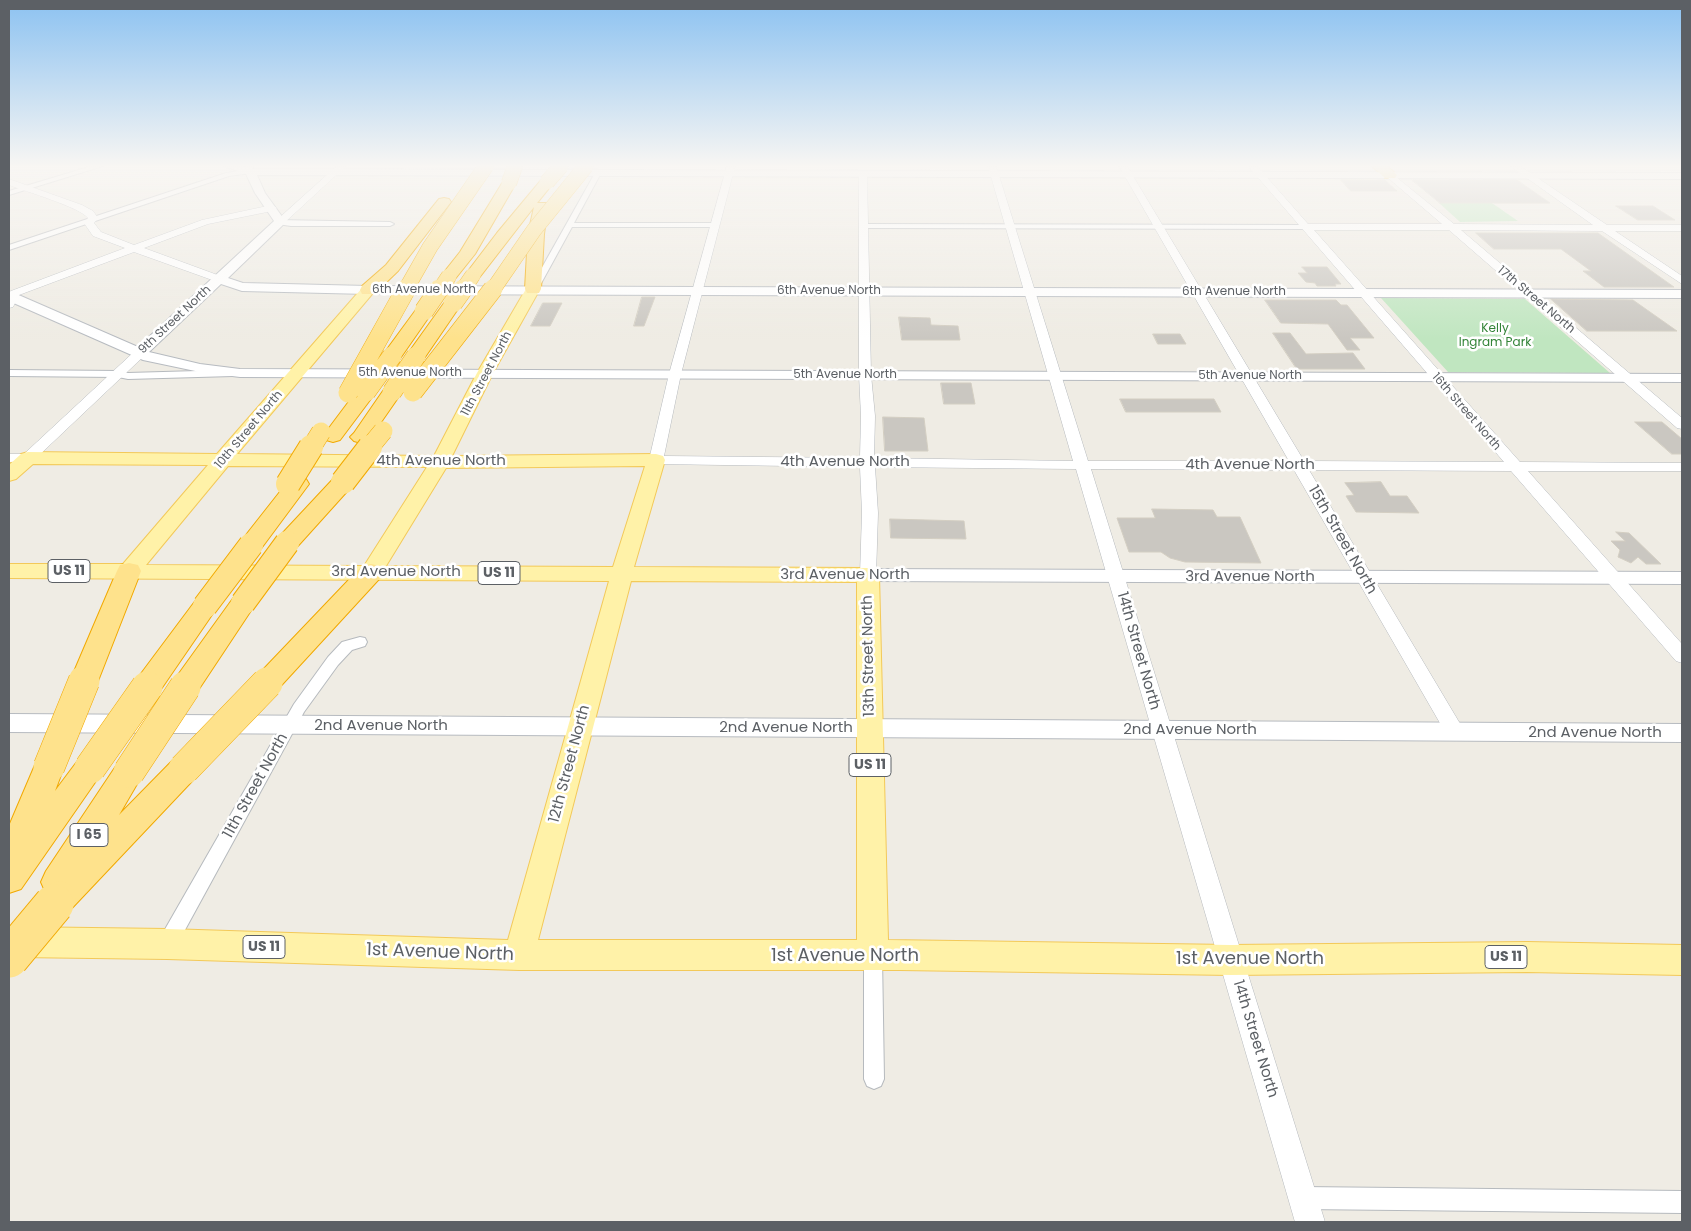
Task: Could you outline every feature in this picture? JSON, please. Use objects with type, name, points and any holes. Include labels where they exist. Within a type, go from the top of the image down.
[{"type":"highway","points":[[368,290],[392,268],[427,223]]},
{"type":"highway","points":[[357,392],[430,247],[446,223]]},
{"type":"highway","name":"I 65","points":[[9,878],[257,537],[357,392],[392,356],[467,254],[485,223]]},
{"type":"highway","name":"I 65","points":[[9,958],[54,897],[129,772],[185,687],[243,603],[335,483],[361,437],[416,356],[473,275],[512,223]]},
{"type":"highway","points":[[533,289],[538,223]]},
{"type":"highway","points":[[335,483],[383,431],[488,298],[540,223]]},
{"type":"highway","points":[[9,858],[18,843],[129,571]]},
{"type":"highway","points":[[54,897],[184,769],[372,572]]},
{"type":"main road","name":"9th Street North","points":[[140,353],[278,223]]},
{"type":"main road","name":"6th Avenue North","points":[[219,279],[242,287],[368,290],[533,289],[1682,294]]},
{"type":"main road","name":"11th Street North","points":[[372,572],[440,462],[485,374],[533,289]]},
{"type":"main road","name":"10th Street North","points":[[129,571],[368,290]]},
{"type":"main road","points":[[10,299],[148,357],[200,368],[240,372]]},
{"type":"main road","name":"5th Avenue North","points":[[240,372],[1682,378]]},
{"type":"main road","name":"9th Street North","points":[[9,475],[28,458]]},
{"type":"main road","name":"4th Avenue North","points":[[28,458],[440,462],[656,460]]},
{"type":"main road","name":"12th Street North","points":[[519,955],[622,573],[656,460]]},
{"type":"main road","name":"3rd Avenue North","points":[[9,571],[1682,578]]},
{"type":"main road","name":"13th Street North","points":[[868,575],[873,956]]},
{"type":"main road","name":"2nd Avenue North","points":[[9,723],[1682,733]]},
{"type":"main road","name":"1st Avenue North","points":[[9,942],[167,944],[519,955],[1231,960],[1537,957],[1682,960]]},
{"type":"street","points":[[9,248],[81,223]]},
{"type":"street","name":"6th Avenue North","points":[[89,223],[97,234],[219,279]]},
{"type":"street","points":[[10,299],[15,293],[203,223]]},
{"type":"street","points":[[288,223],[390,224]]},
{"type":"street","name":"16th Street North","points":[[1302,223],[1682,656]]},
{"type":"street","name":"17th Street North","points":[[1449,223],[1682,425]]},
{"type":"street","points":[[1597,223],[1682,282]]},
{"type":"street","points":[[569,225],[715,225],[675,374],[656,460]]},
{"type":"street","name":"11th Street North","points":[[533,289],[569,225]]},
{"type":"street","points":[[863,226],[1682,228]]},
{"type":"street","name":"13th Street North","points":[[863,226],[865,375],[868,416],[867,462],[870,514],[868,575]]},
{"type":"street","name":"14th Street North","points":[[1010,226],[1306,1210]]},
{"type":"street","name":"15th Street North","points":[[1158,226],[1455,732]]},
{"type":"street","name":"9th Street North","points":[[28,458],[140,353]]},
{"type":"street","name":"5th Avenue North","points":[[9,373],[171,376],[240,372]]},
{"type":"street","name":"4th Avenue North","points":[[9,458],[28,458]]},
{"type":"street","name":"4th Avenue North","points":[[656,460],[1083,464],[1682,466]]},
{"type":"street","name":"11th Street North","points":[[167,944],[299,708],[333,661],[348,646],[360,642]]},
{"type":"street","name":"13th Street North","points":[[873,956],[874,1079]]},
{"type":"street","points":[[1306,1210],[1682,1202]]},
{"type":"green space","name":"Kelly Ingram Park","points":[[1381,298],[1525,299],[1610,373],[1448,372]]},
{"type":"building","points":[[1476,233],[1598,233],[1674,287],[1604,287],[1583,271],[1591,271],[1561,249],[1494,249]]},
{"type":"building","points":[[1302,267],[1327,267],[1341,284],[1335,284],[1336,286],[1317,286],[1315,283],[1306,282],[1298,273],[1307,273]]},
{"type":"building","points":[[642,297],[655,297],[644,326],[634,326]]},
{"type":"building","points":[[1551,299],[1633,300],[1677,331],[1587,331]]},
{"type":"building","points":[[1265,300],[1336,300],[1341,305],[1347,305],[1374,338],[1350,338],[1360,350],[1347,350],[1328,324],[1281,323]]},
{"type":"building","points":[[543,303],[562,303],[550,326],[531,326]]},
{"type":"building","points":[[899,317],[930,318],[931,325],[958,326],[960,340],[902,340]]},
{"type":"building","points":[[1273,333],[1290,333],[1306,354],[1353,353],[1365,369],[1297,369]]},
{"type":"building","points":[[1153,334],[1180,334],[1186,344],[1158,344]]},
{"type":"building","points":[[941,383],[971,383],[975,404],[944,404]]},
{"type":"building","points":[[1120,399],[1214,399],[1221,412],[1126,412]]},
{"type":"building","points":[[883,417],[924,418],[928,451],[885,451]]},
{"type":"building","points":[[1635,422],[1662,422],[1682,439],[1682,454],[1672,454]]},
{"type":"building","points":[[1381,482],[1390,496],[1407,496],[1419,513],[1356,512],[1346,496],[1354,495],[1345,483]]},
{"type":"building","points":[[1152,509],[1213,510],[1217,517],[1240,517],[1261,563],[1185,562],[1170,558],[1161,552],[1129,552],[1117,518],[1155,518]]},
{"type":"building","points":[[890,519],[964,521],[966,539],[891,538]]},
{"type":"building","points":[[1616,532],[1629,533],[1661,564],[1646,564],[1638,557],[1631,563],[1618,557],[1620,550],[1611,541],[1625,541]]}]
